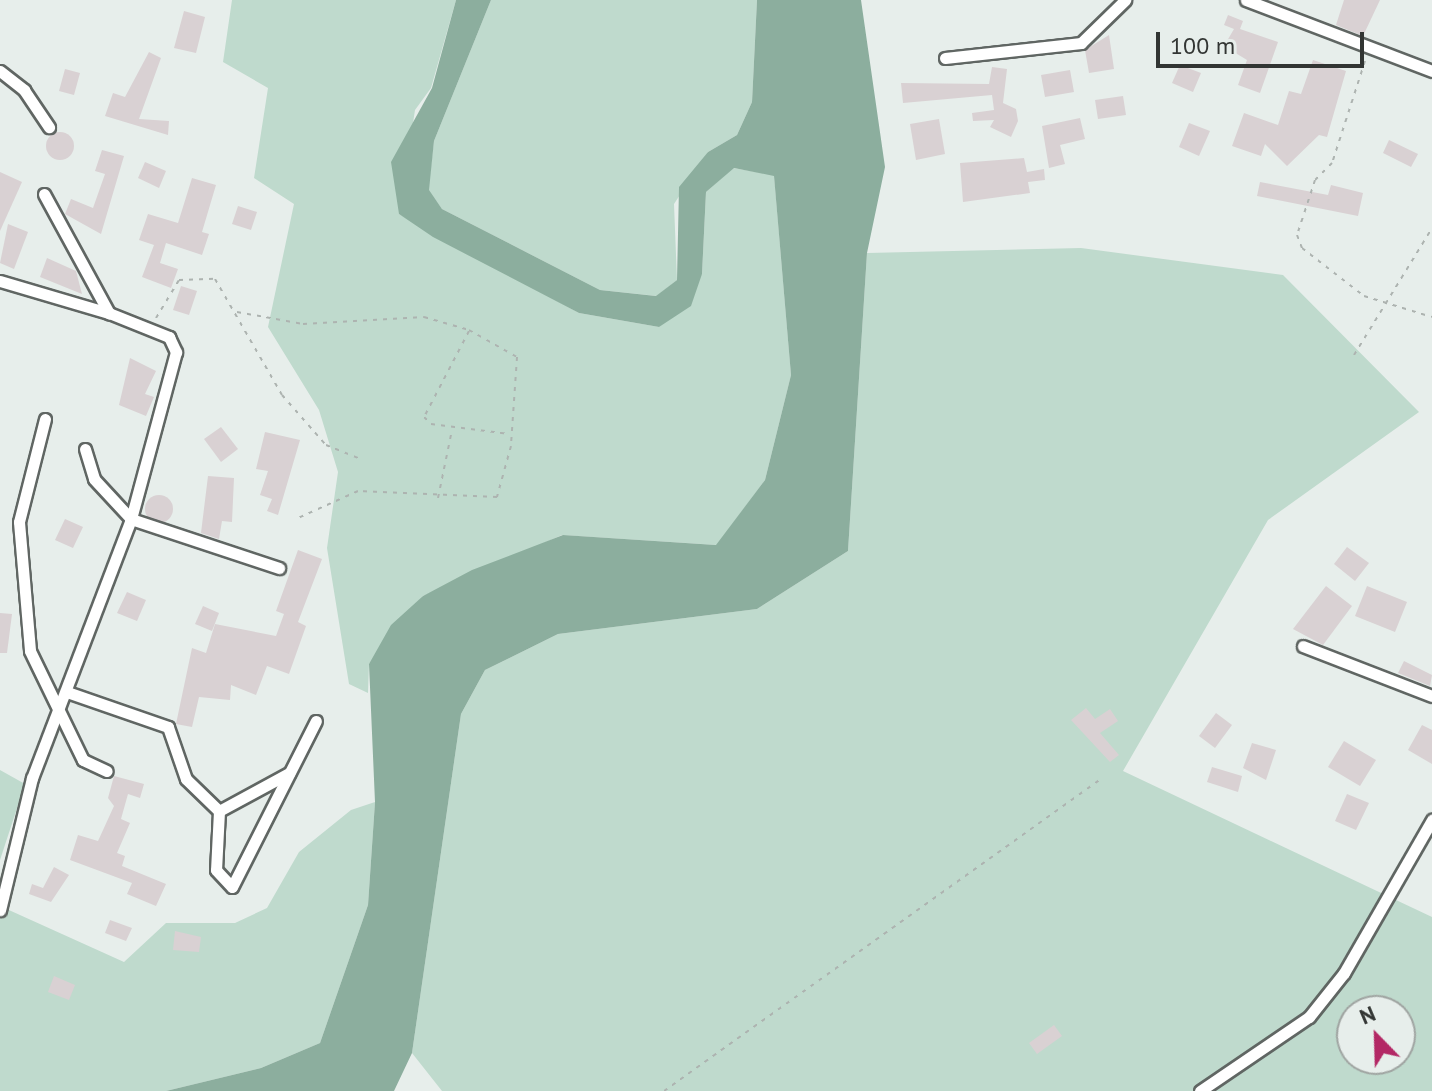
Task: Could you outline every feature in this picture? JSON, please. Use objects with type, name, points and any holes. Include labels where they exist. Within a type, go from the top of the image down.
[{"type":"street","points":[[945,58],[1081,43],[1125,0]]},
{"type":"street","points":[[1246,0],[1432,71]]},
{"type":"street","points":[[0,71],[24,90],[49,127]]},
{"type":"street","points":[[44,194],[109,313]]},
{"type":"street","points":[[0,281],[109,313],[169,337],[176,352],[131,519],[61,711],[32,778],[0,910]]},
{"type":"street","points":[[45,419],[19,522],[30,651],[83,760],[107,771]]},
{"type":"street","points":[[85,449],[94,479],[131,519],[279,568]]},
{"type":"street","points":[[1303,646],[1432,696]]},
{"type":"street","points":[[67,692],[168,727],[186,779],[219,811],[216,870],[238,886],[316,721]]},
{"type":"street","points":[[219,811],[289,773]]},
{"type":"street","points":[[1200,1091],[1309,1017],[1351,961],[1432,820]]},
{"type":"path","points":[[1372,47],[1332,163],[1315,180],[1297,235],[1318,262],[1382,305],[1432,317]]},
{"type":"path","points":[[1354,355],[1432,228]]},
{"type":"path","points":[[149,330],[179,280],[215,279],[237,312],[282,395],[326,445],[360,459]]},
{"type":"path","points":[[237,312],[303,324],[424,317],[469,330],[517,357],[512,435],[497,497],[438,499],[358,491],[298,518]]},
{"type":"path","points":[[469,330],[425,410],[431,424],[512,435]]},
{"type":"path","points":[[438,499],[452,428]]},
{"type":"path","points":[[664,1091],[1101,779]]},
{"type":"shaded area","points":[[232,0],[456,0],[431,88],[415,110],[399,214],[579,313],[659,327],[702,274],[706,192],[733,168],[774,175],[791,375],[765,480],[717,545],[562,535],[423,596],[369,664],[368,693],[349,684],[327,548],[338,472],[319,410],[268,327],[294,204],[254,178],[268,88],[223,62]]},
{"type":"shaded area","points":[[456,0],[491,0],[434,141],[429,190],[442,209],[600,290],[656,296],[677,280],[679,187],[708,152],[737,135],[752,102],[757,0],[861,0],[885,167],[867,253],[848,551],[757,609],[558,634],[485,670],[461,714],[412,1053],[394,1091],[166,1091],[261,1068],[320,1043],[368,905],[375,802],[369,664],[391,625],[423,596],[472,570],[563,535],[716,545],[765,480],[791,375],[774,176],[734,168],[706,192],[702,274],[691,306],[659,327],[579,313],[433,237],[399,214],[391,162],[432,88]]},
{"type":"shaded area","points":[[491,0],[757,0],[752,102],[737,135],[708,152],[674,204],[677,280],[657,296],[600,290],[442,209],[428,190],[434,141]]},
{"type":"shaded area","points":[[1081,248],[1283,275],[1419,412],[1268,520],[1123,771],[1432,917],[1432,1091],[442,1091],[412,1053],[461,714],[485,670],[558,634],[757,609],[848,551],[867,253]]},
{"type":"shaded area","points":[[0,770],[25,784],[0,860]]},
{"type":"shaded area","points":[[375,802],[368,905],[320,1043],[261,1068],[166,1091],[0,1091],[0,906],[124,962],[166,923],[235,923],[267,908],[299,852],[351,810]]},
{"type":"building","points":[[1344,0],[1380,0],[1363,36],[1336,25]]},
{"type":"building","points":[[184,11],[205,17],[196,53],[174,48]]},
{"type":"building","points":[[1228,15],[1243,21],[1240,29],[1278,42],[1260,93],[1238,85],[1247,60],[1224,46],[1234,29],[1224,25]]},
{"type":"building","points":[[1109,35],[1114,69],[1089,73],[1085,50]]},
{"type":"building","points":[[149,52],[161,58],[139,119],[169,121],[168,135],[105,116],[113,93],[125,97]]},
{"type":"building","points":[[1313,60],[1346,71],[1327,137],[1319,135],[1287,166],[1265,144],[1261,156],[1232,146],[1244,113],[1278,125],[1289,91],[1301,94]]},
{"type":"building","points":[[1180,65],[1201,73],[1193,92],[1172,83]]},
{"type":"building","points":[[992,67],[1007,69],[1003,103],[1016,109],[1018,121],[1011,137],[990,127],[994,120],[973,121],[972,113],[994,110],[992,95],[903,103],[901,83],[989,84]]},
{"type":"building","points":[[65,69],[80,73],[74,95],[59,91]]},
{"type":"building","points":[[1070,70],[1074,92],[1045,97],[1041,75]]},
{"type":"building","points":[[1123,96],[1126,115],[1098,119],[1095,100]]},
{"type":"building","points":[[1080,118],[1085,139],[1060,145],[1065,164],[1049,168],[1042,126]]},
{"type":"building","points":[[939,119],[945,154],[916,160],[910,124]]},
{"type":"building","points":[[1189,123],[1210,131],[1199,156],[1179,147]]},
{"type":"building","points":[[60,132],[70,136],[74,146],[70,156],[60,160],[50,156],[46,146],[50,136]]},
{"type":"building","points":[[1389,140],[1418,154],[1411,167],[1383,153]]},
{"type":"building","points":[[102,150],[124,156],[101,234],[65,214],[71,199],[93,208],[105,174],[95,171]]},
{"type":"building","points":[[1024,158],[1027,172],[1044,169],[1045,180],[1028,182],[1030,193],[963,202],[960,163]]},
{"type":"building","points":[[145,162],[166,171],[159,188],[138,178]]},
{"type":"building","points":[[0,172],[22,182],[0,231]]},
{"type":"building","points":[[192,178],[216,185],[202,232],[209,234],[202,255],[166,243],[160,263],[178,269],[171,288],[142,277],[154,245],[139,240],[148,214],[178,223]]},
{"type":"building","points":[[1260,182],[1328,195],[1331,185],[1363,193],[1358,216],[1257,196]]},
{"type":"building","points":[[238,206],[257,212],[251,230],[232,224]]},
{"type":"building","points":[[8,224],[28,232],[14,269],[0,263]]},
{"type":"building","points":[[47,258],[76,271],[82,294],[40,277]]},
{"type":"building","points":[[181,286],[197,291],[189,315],[173,310]]},
{"type":"building","points":[[130,358],[156,371],[145,394],[154,397],[146,416],[119,405]]},
{"type":"building","points":[[221,427],[238,449],[221,462],[204,439]]},
{"type":"building","points":[[265,432],[300,440],[278,515],[267,511],[272,499],[260,495],[268,471],[256,469]]},
{"type":"building","points":[[208,476],[234,478],[232,522],[222,521],[219,539],[201,533]]},
{"type":"building","points":[[159,495],[169,499],[173,509],[169,519],[159,523],[149,519],[145,509],[149,499]]},
{"type":"building","points":[[65,519],[83,527],[73,548],[55,540]]},
{"type":"building","points":[[1347,547],[1369,563],[1355,581],[1334,564]]},
{"type":"building","points":[[298,550],[322,559],[298,622],[306,626],[289,674],[267,666],[256,695],[231,685],[230,700],[199,697],[192,727],[176,724],[192,648],[206,653],[215,624],[276,636],[284,614],[276,611]]},
{"type":"building","points":[[1326,586],[1352,606],[1323,645],[1293,629]]},
{"type":"building","points":[[1367,586],[1407,602],[1395,632],[1355,616]]},
{"type":"building","points":[[127,592],[146,600],[137,621],[117,613]]},
{"type":"building","points":[[203,606],[219,613],[212,631],[195,624]]},
{"type":"building","points":[[0,613],[12,614],[7,653],[0,653]]},
{"type":"building","points":[[1404,661],[1432,675],[1430,686],[1398,673]]},
{"type":"building","points":[[1086,708],[1095,719],[1110,709],[1118,721],[1100,733],[1119,755],[1110,762],[1071,720]]},
{"type":"building","points":[[1216,713],[1232,725],[1215,748],[1199,736]]},
{"type":"building","points":[[1422,725],[1432,730],[1432,764],[1408,750]]},
{"type":"building","points":[[1344,741],[1376,760],[1360,786],[1328,767]]},
{"type":"building","points":[[1252,743],[1276,750],[1266,780],[1243,768]]},
{"type":"building","points":[[1212,767],[1242,776],[1238,792],[1207,782]]},
{"type":"building","points":[[114,776],[144,784],[140,798],[128,794],[121,819],[130,823],[117,853],[125,856],[122,866],[166,884],[156,906],[127,894],[132,883],[70,860],[78,835],[98,841],[114,806],[108,798]]},
{"type":"building","points":[[1347,794],[1369,803],[1356,830],[1335,821]]},
{"type":"building","points":[[54,867],[69,875],[51,902],[29,894],[32,884],[43,888]]},
{"type":"building","points":[[110,920],[132,928],[126,941],[105,933]]},
{"type":"building","points":[[175,931],[201,937],[199,952],[173,950]]},
{"type":"building","points":[[54,976],[75,985],[69,1000],[48,992]]},
{"type":"building","points":[[1054,1025],[1062,1036],[1037,1054],[1029,1043]]}]
